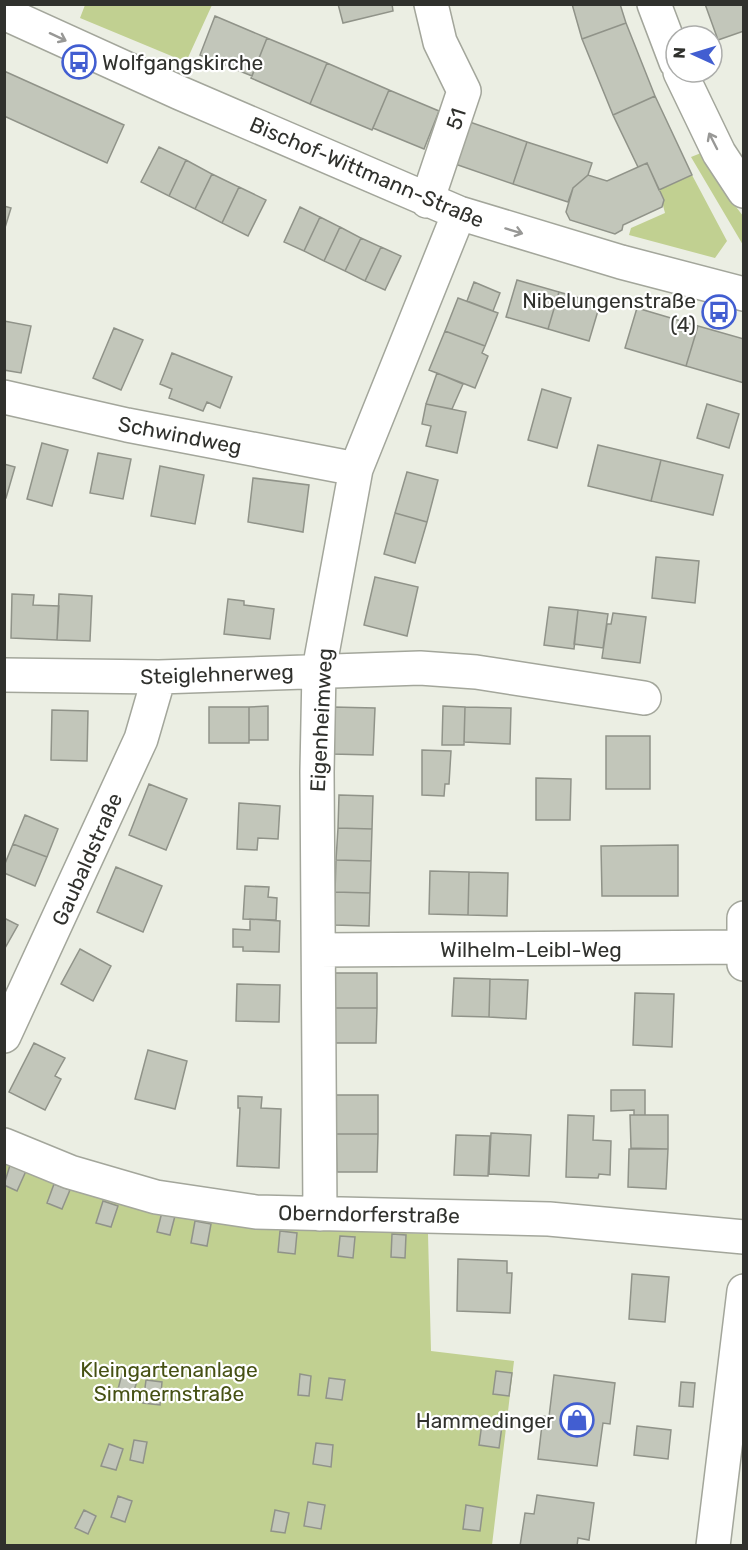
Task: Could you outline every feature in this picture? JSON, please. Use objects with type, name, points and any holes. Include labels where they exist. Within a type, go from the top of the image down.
[{"type":"street","name":"51","points":[[427,201],[464,91],[440,42],[431,4]]},
{"type":"street","points":[[654,4],[664,30]]},
{"type":"street","name":"Bischof-Wittmann-Straße","points":[[4,13],[427,201],[459,213],[621,262],[743,293]]},
{"type":"street","points":[[686,84],[719,153],[744,190]]},
{"type":"street","name":"Eigenheimweg","points":[[320,1214],[319,670],[356,469],[459,213]]},
{"type":"street","name":"Schwindweg","points":[[4,397],[127,425],[356,469]]},
{"type":"street","name":"Steiglehnerweg","points":[[4,675],[159,677],[420,668],[476,672],[644,698]]},
{"type":"street","name":"Gaubaldstraße","points":[[4,1036],[141,739],[159,677]]},
{"type":"street","points":[[744,918],[744,964]]},
{"type":"street","name":"Wilhelm-Leibl-Weg","points":[[319,950],[743,947]]},
{"type":"street","name":"Oberndorferstraße","points":[[4,1145],[70,1172],[156,1197],[256,1212],[549,1219],[744,1237]]},
{"type":"street","points":[[713,1545],[744,1291]]},
{"type":"green space","points":[[85,4],[212,5],[186,62],[80,18]]},
{"type":"green space","points":[[701,153],[724,191],[743,216],[743,245],[691,157]]},
{"type":"green space","points":[[692,175],[727,241],[715,258],[629,235],[631,228],[665,213],[659,190]]},
{"type":"green space","name":"Kleingartenanlage Simmernstraße","points":[[4,1160],[162,1214],[257,1227],[428,1234],[431,1351],[514,1361],[492,1545],[5,1545]]},
{"type":"building","points":[[338,4],[392,4],[393,11],[343,23]]},
{"type":"building","points":[[572,4],[620,4],[626,23],[582,39]]},
{"type":"building","points":[[705,4],[744,4],[744,31],[724,38],[724,24],[712,24]]},
{"type":"building","points":[[215,16],[267,38],[252,76],[200,55]]},
{"type":"building","points":[[626,23],[655,96],[613,115],[582,39]]},
{"type":"building","points":[[267,38],[327,63],[310,104],[251,78]]},
{"type":"building","points":[[327,63],[389,90],[372,130],[310,104]]},
{"type":"building","points":[[4,71],[124,125],[107,163],[4,116]]},
{"type":"building","points":[[389,90],[439,111],[424,149],[373,128]]},
{"type":"building","points":[[655,96],[692,175],[659,190],[647,163],[638,167],[613,115]]},
{"type":"building","points":[[464,120],[527,142],[513,184],[455,164]]},
{"type":"building","points":[[527,142],[592,163],[588,175],[573,188],[568,202],[513,184]]},
{"type":"building","points":[[159,147],[186,160],[169,196],[141,182]]},
{"type":"building","points":[[186,160],[212,174],[195,209],[169,196]]},
{"type":"building","points":[[647,163],[664,200],[662,207],[623,225],[622,230],[615,234],[570,220],[566,212],[573,188],[588,175],[607,181]]},
{"type":"building","points":[[212,174],[239,187],[222,223],[195,209]]},
{"type":"building","points":[[239,187],[266,200],[248,236],[222,223]]},
{"type":"building","points":[[4,206],[11,208],[4,231]]},
{"type":"building","points":[[300,207],[320,217],[304,251],[284,242]]},
{"type":"building","points":[[320,217],[340,227],[324,261],[304,251]]},
{"type":"building","points":[[340,227],[361,238],[345,271],[324,261]]},
{"type":"building","points":[[361,238],[381,247],[365,281],[345,271]]},
{"type":"building","points":[[381,247],[401,256],[385,290],[365,281]]},
{"type":"building","points":[[517,280],[559,292],[548,329],[506,317]]},
{"type":"building","points":[[474,282],[500,293],[493,311],[467,301]]},
{"type":"building","points":[[559,292],[600,304],[589,341],[548,329]]},
{"type":"building","points":[[458,298],[498,313],[485,346],[445,331]]},
{"type":"building","points":[[637,308],[698,326],[686,366],[625,348]]},
{"type":"building","points":[[4,321],[31,326],[21,373],[4,370]]},
{"type":"building","points":[[698,326],[744,339],[744,383],[686,366]]},
{"type":"building","points":[[114,328],[143,340],[121,390],[93,378]]},
{"type":"building","points":[[445,331],[485,346],[482,353],[488,356],[475,388],[429,370]]},
{"type":"building","points":[[172,353],[232,377],[220,408],[207,402],[203,411],[169,398],[172,389],[160,384]]},
{"type":"building","points":[[437,373],[463,384],[452,409],[426,404]]},
{"type":"building","points":[[542,389],[571,398],[557,448],[528,440]]},
{"type":"building","points":[[426,404],[466,412],[457,453],[426,446],[431,426],[422,424]]},
{"type":"building","points":[[707,404],[739,414],[729,448],[697,438]]},
{"type":"building","points":[[42,443],[68,450],[52,506],[27,499]]},
{"type":"building","points":[[598,445],[661,460],[651,501],[588,486]]},
{"type":"building","points":[[98,453],[131,459],[123,499],[90,493]]},
{"type":"building","points":[[661,460],[723,475],[713,515],[651,501]]},
{"type":"building","points":[[4,464],[15,467],[6,498],[4,498]]},
{"type":"building","points":[[160,466],[204,475],[195,524],[151,516]]},
{"type":"building","points":[[407,472],[438,480],[427,522],[395,513]]},
{"type":"building","points":[[253,478],[309,485],[303,532],[248,522]]},
{"type":"building","points":[[395,513],[427,522],[415,563],[384,554]]},
{"type":"building","points":[[656,557],[699,561],[695,603],[652,598]]},
{"type":"building","points":[[375,577],[418,587],[407,636],[364,625]]},
{"type":"building","points":[[12,594],[34,595],[33,605],[59,606],[57,640],[11,638]]},
{"type":"building","points":[[59,594],[92,596],[90,641],[57,640]]},
{"type":"building","points":[[228,599],[244,601],[244,605],[274,609],[270,639],[224,634]]},
{"type":"building","points":[[549,607],[578,610],[574,649],[544,645]]},
{"type":"building","points":[[578,610],[608,614],[603,648],[574,644]]},
{"type":"building","points":[[613,613],[646,617],[640,663],[602,658],[607,624],[611,624]]},
{"type":"building","points":[[268,706],[268,740],[249,740],[249,707]]},
{"type":"building","points":[[443,706],[465,707],[464,745],[442,745]]},
{"type":"building","points":[[209,707],[249,707],[249,743],[209,743]]},
{"type":"building","points":[[333,707],[375,708],[373,755],[332,754]]},
{"type":"building","points":[[465,707],[511,708],[510,744],[464,742]]},
{"type":"building","points":[[52,710],[88,711],[87,761],[51,760]]},
{"type":"building","points":[[606,736],[650,736],[650,789],[606,789]]},
{"type":"building","points":[[422,750],[451,751],[449,784],[445,784],[444,796],[422,795]]},
{"type":"building","points":[[536,778],[571,779],[570,820],[536,820]]},
{"type":"building","points":[[149,784],[187,799],[166,850],[129,835]]},
{"type":"building","points":[[339,795],[373,796],[372,829],[338,828]]},
{"type":"building","points":[[239,803],[280,806],[278,839],[258,838],[257,850],[237,849]]},
{"type":"building","points":[[25,815],[58,829],[47,857],[13,844]]},
{"type":"building","points":[[338,828],[372,829],[371,861],[336,860]]},
{"type":"building","points":[[13,844],[47,857],[35,886],[4,873],[4,866]]},
{"type":"building","points":[[678,845],[678,896],[602,896],[601,846]]},
{"type":"building","points":[[336,860],[371,861],[370,893],[335,892]]},
{"type":"building","points":[[116,867],[162,886],[143,932],[97,912]]},
{"type":"building","points":[[430,871],[469,872],[468,915],[429,914]]},
{"type":"building","points":[[469,872],[508,873],[507,916],[468,915]]},
{"type":"building","points":[[245,886],[269,887],[268,897],[277,898],[276,920],[243,919]]},
{"type":"building","points":[[335,892],[370,893],[369,926],[334,925]]},
{"type":"building","points":[[4,918],[18,925],[5,948],[4,947]]},
{"type":"building","points":[[250,919],[280,921],[279,952],[243,951],[243,947],[233,947],[233,929],[250,930]]},
{"type":"building","points":[[80,949],[111,966],[93,1001],[61,984]]},
{"type":"building","points":[[335,973],[377,973],[377,1008],[335,1008]]},
{"type":"building","points":[[454,978],[490,979],[489,1017],[452,1016]]},
{"type":"building","points":[[490,979],[528,980],[526,1019],[489,1017]]},
{"type":"building","points":[[237,984],[280,985],[279,1022],[236,1021]]},
{"type":"building","points":[[635,993],[674,994],[672,1047],[633,1045]]},
{"type":"building","points":[[335,1008],[377,1008],[376,1043],[335,1043]]},
{"type":"building","points":[[34,1043],[65,1058],[55,1076],[61,1079],[45,1110],[9,1092]]},
{"type":"building","points":[[148,1050],[187,1061],[175,1109],[135,1099]]},
{"type":"building","points":[[611,1090],[645,1090],[645,1115],[634,1115],[634,1110],[611,1111]]},
{"type":"building","points":[[336,1095],[378,1095],[378,1134],[336,1134]]},
{"type":"building","points":[[238,1096],[262,1097],[261,1108],[281,1109],[279,1168],[237,1166],[240,1108],[238,1108]]},
{"type":"building","points":[[568,1115],[594,1116],[593,1140],[611,1141],[610,1175],[599,1174],[598,1178],[566,1177]]},
{"type":"building","points":[[630,1115],[668,1115],[668,1149],[631,1148]]},
{"type":"building","points":[[491,1133],[531,1135],[529,1176],[489,1174]]},
{"type":"building","points":[[336,1134],[378,1134],[377,1172],[337,1172]]},
{"type":"building","points":[[456,1135],[490,1136],[488,1176],[454,1175]]},
{"type":"building","points":[[629,1149],[668,1149],[666,1189],[628,1187]]},
{"type":"building","points":[[10,1165],[26,1171],[17,1191],[4,1185]]},
{"type":"building","points":[[54,1184],[70,1190],[62,1209],[47,1203]]},
{"type":"building","points":[[103,1201],[118,1206],[111,1227],[96,1223]]},
{"type":"building","points":[[162,1212],[175,1216],[170,1235],[157,1232]]},
{"type":"building","points":[[195,1221],[211,1224],[207,1246],[191,1243]]},
{"type":"building","points":[[280,1231],[297,1233],[295,1254],[278,1252]]},
{"type":"building","points":[[392,1234],[406,1235],[405,1258],[391,1257]]},
{"type":"building","points":[[340,1236],[355,1237],[353,1258],[338,1256]]},
{"type":"building","points":[[458,1259],[507,1261],[507,1273],[512,1273],[510,1313],[457,1311]]},
{"type":"building","points":[[632,1274],[669,1277],[665,1322],[629,1319]]},
{"type":"building","points":[[496,1371],[512,1373],[509,1396],[493,1394]]},
{"type":"building","points":[[122,1374],[138,1378],[132,1397],[117,1393]]},
{"type":"building","points":[[300,1374],[311,1376],[309,1396],[298,1395]]},
{"type":"building","name":"Hammedinger","points":[[554,1375],[615,1383],[610,1424],[603,1423],[597,1466],[538,1459],[543,1416],[549,1417]]},
{"type":"building","points":[[329,1378],[345,1380],[342,1400],[326,1398]]},
{"type":"building","points":[[146,1380],[162,1382],[160,1405],[143,1403]]},
{"type":"building","points":[[681,1382],[695,1383],[693,1407],[679,1406]]},
{"type":"building","points":[[482,1423],[502,1426],[499,1448],[479,1445]]},
{"type":"building","points":[[637,1426],[671,1430],[668,1459],[634,1455]]},
{"type":"building","points":[[134,1440],[147,1442],[143,1463],[130,1460]]},
{"type":"building","points":[[316,1443],[333,1445],[331,1467],[313,1464]]},
{"type":"building","points":[[109,1444],[123,1449],[116,1470],[101,1466]]},
{"type":"building","points":[[537,1495],[594,1503],[589,1540],[578,1538],[577,1546],[520,1546],[525,1513],[534,1514]]},
{"type":"building","points":[[118,1496],[132,1501],[125,1522],[111,1517]]},
{"type":"building","points":[[308,1502],[325,1505],[321,1529],[304,1526]]},
{"type":"building","points":[[466,1505],[483,1508],[480,1531],[463,1529]]},
{"type":"building","points":[[84,1510],[96,1516],[88,1534],[75,1528]]},
{"type":"building","points":[[275,1510],[289,1513],[285,1533],[271,1531]]},
{"type":"place","name":"Wolfgangskirche","points":[[79,62]]},
{"type":"place","name":"Nibelungenstraße (4)","points":[[719,312]]},
{"type":"place","name":"Hammedinger","points":[[577,1420]]}]
